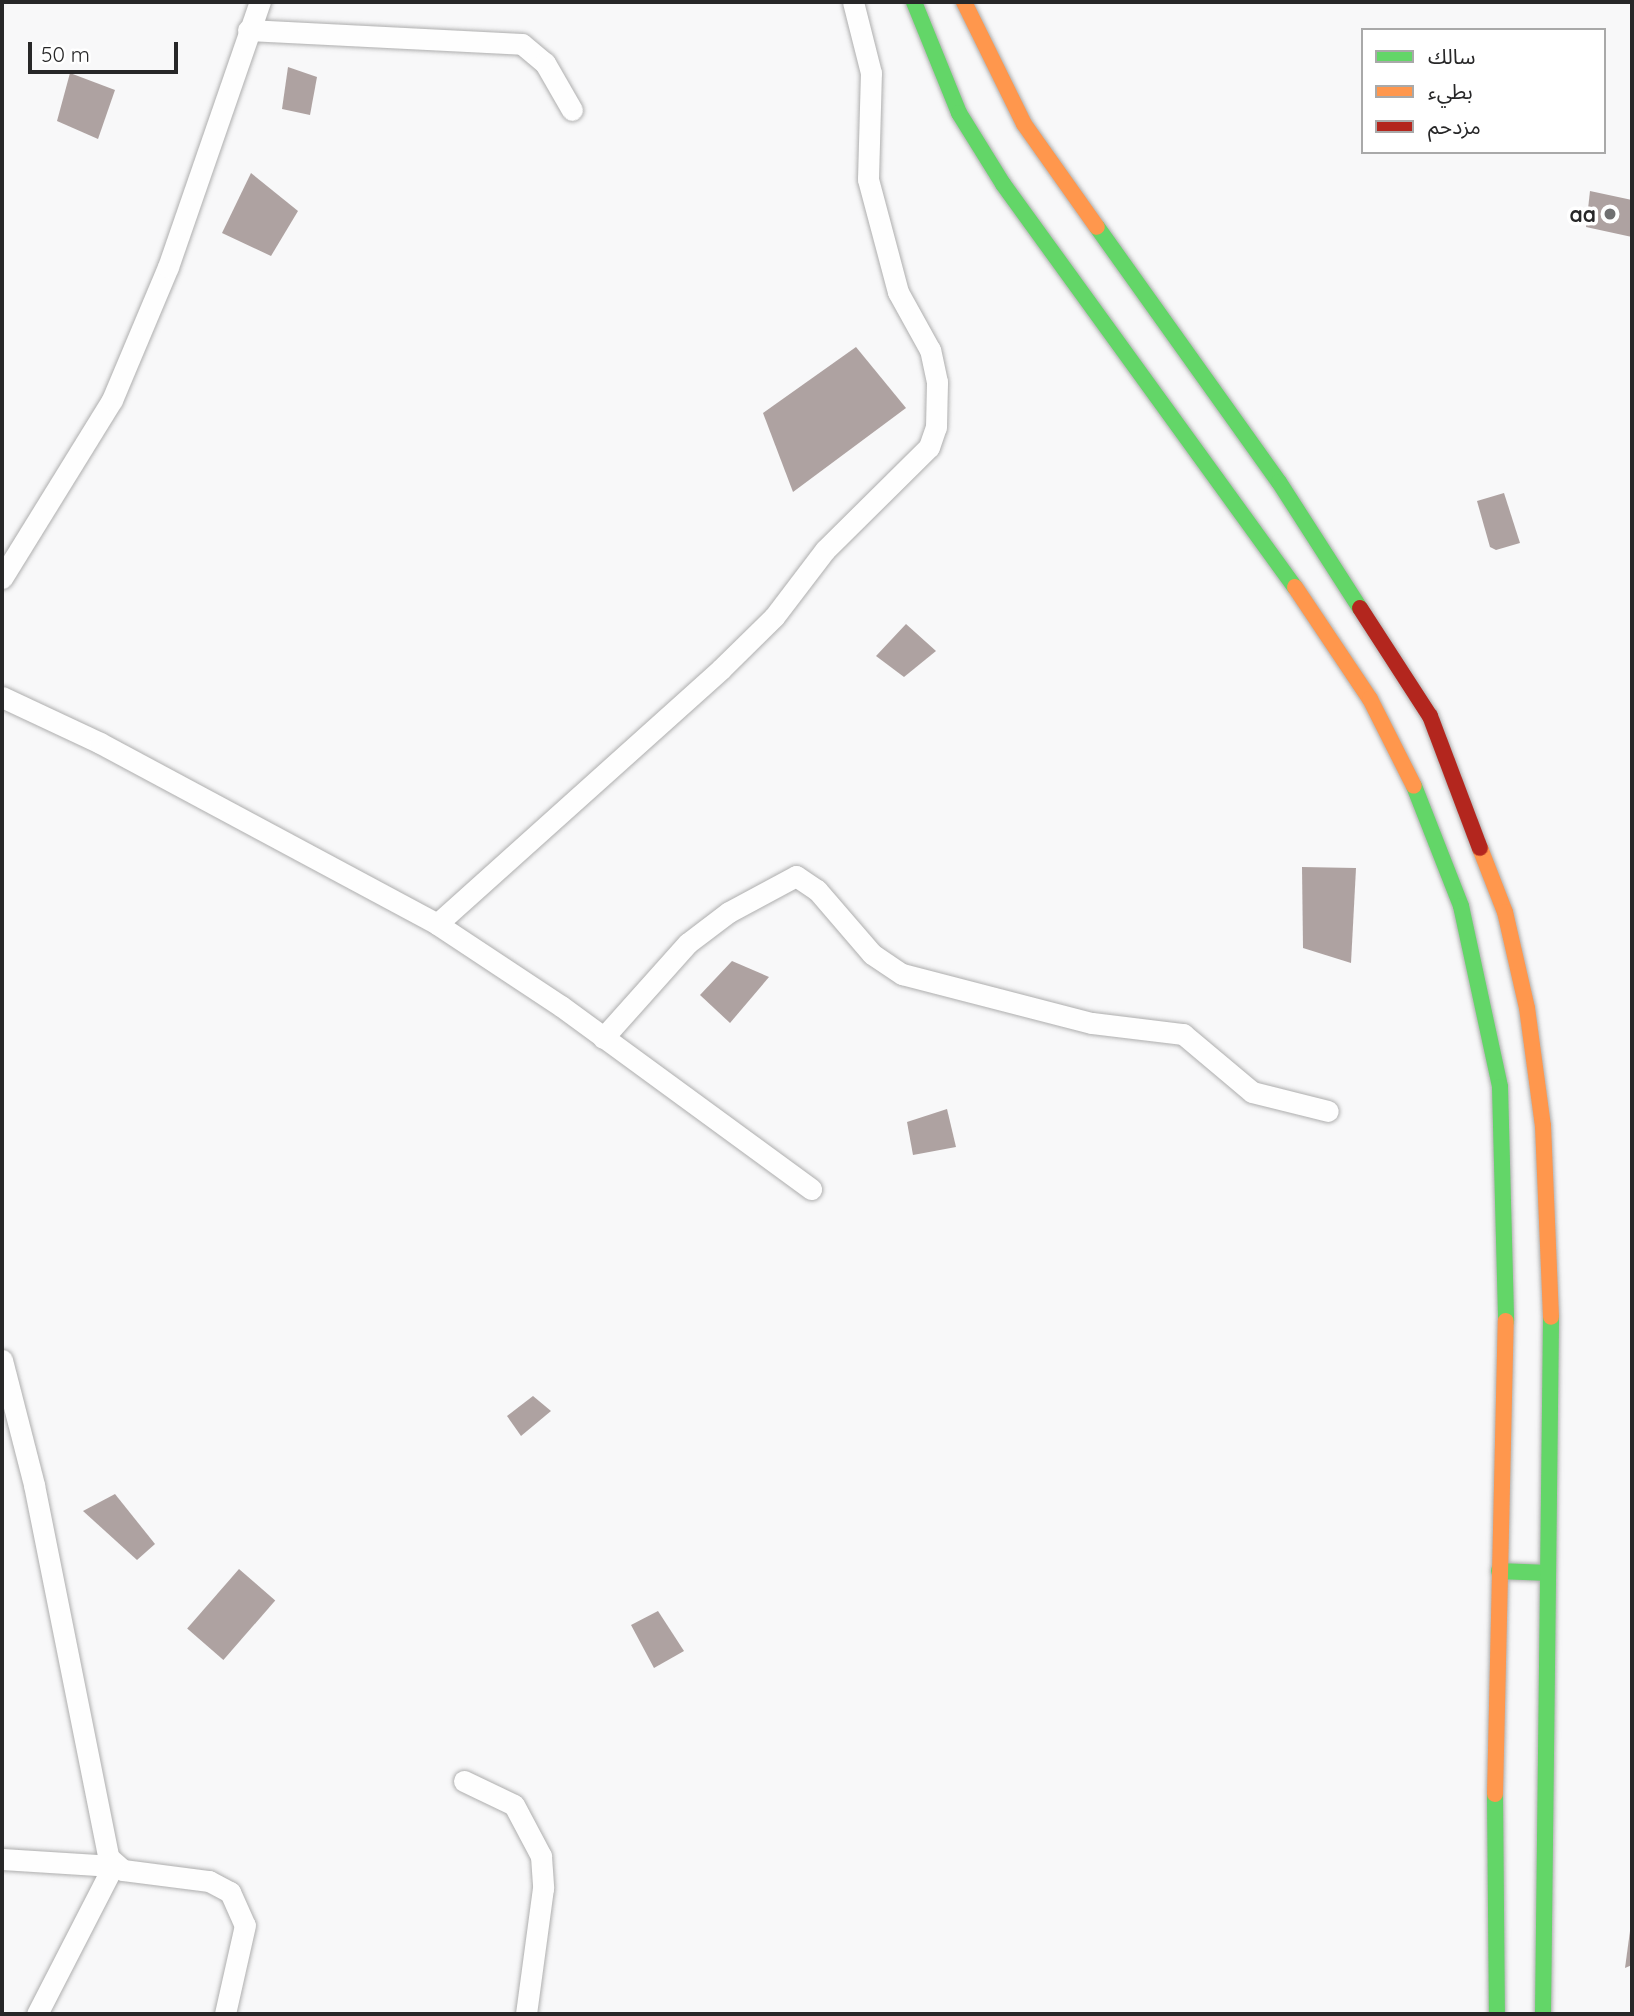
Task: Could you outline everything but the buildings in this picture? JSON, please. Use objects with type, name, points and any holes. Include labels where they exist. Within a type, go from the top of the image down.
[{"type":"main road","points":[[914,2],[959,113],[1003,184],[1324,625],[1398,748],[1426,811],[1461,906],[1500,1087],[1507,1260],[1499,1570],[1497,2014]]},
{"type":"main road","points":[[964,2],[992,68],[1031,134],[1346,579],[1430,716],[1478,829],[1505,912],[1527,1008],[1543,1126],[1553,1438],[1548,1573],[1544,2014]]},
{"type":"main road","points":[[1499,1570],[1548,1573]]},
{"type":"street","points":[[2,578],[113,400],[192,203],[248,30],[260,2]]},
{"type":"street","points":[[437,924],[721,669],[774,617],[825,550],[929,447],[936,427],[937,382],[930,350],[898,292],[868,178],[871,73],[853,2]]},
{"type":"street","points":[[248,30],[522,44],[545,63],[572,110]]},
{"type":"street","points":[[2,697],[100,743],[437,924],[603,1038],[811,1189]]},
{"type":"street","points":[[603,1038],[688,943],[729,912],[796,876],[817,890],[872,954],[902,974],[1092,1023],[1183,1034],[1252,1092],[1328,1111]]},
{"type":"street","points":[[2,1360],[34,1485],[113,1866],[37,2014]]},
{"type":"street","points":[[464,1781],[514,1805],[541,1856],[543,1888],[526,2014]]},
{"type":"street","points":[[2,1859],[113,1866],[209,1881],[230,1892],[245,1925],[225,2014]]},
{"type":"traffic: fast","points":[[914,2],[959,113],[1003,184],[1295,587]]},
{"type":"traffic: fast","points":[[1097,227],[1279,482],[1360,608]]},
{"type":"traffic: fast","points":[[1414,786],[1461,906],[1500,1087],[1506,1321]]},
{"type":"traffic: fast","points":[[1543,2014],[1551,1317]]},
{"type":"traffic: fast","points":[[1499,1571],[1548,1573]]},
{"type":"traffic: fast","points":[[1495,1794],[1497,2014]]},
{"type":"traffic: slow","points":[[964,2],[1024,124],[1097,227]]},
{"type":"traffic: slow","points":[[1295,587],[1370,699],[1414,786]]},
{"type":"traffic: slow","points":[[1480,848],[1505,912],[1527,1008],[1543,1126],[1551,1317]]},
{"type":"traffic: slow","points":[[1495,1794],[1506,1321]]},
{"type":"traffic: jam","points":[[1360,608],[1430,716],[1480,848]]},
{"type":"place","name":"aa","points":[[1610,214]]}]
